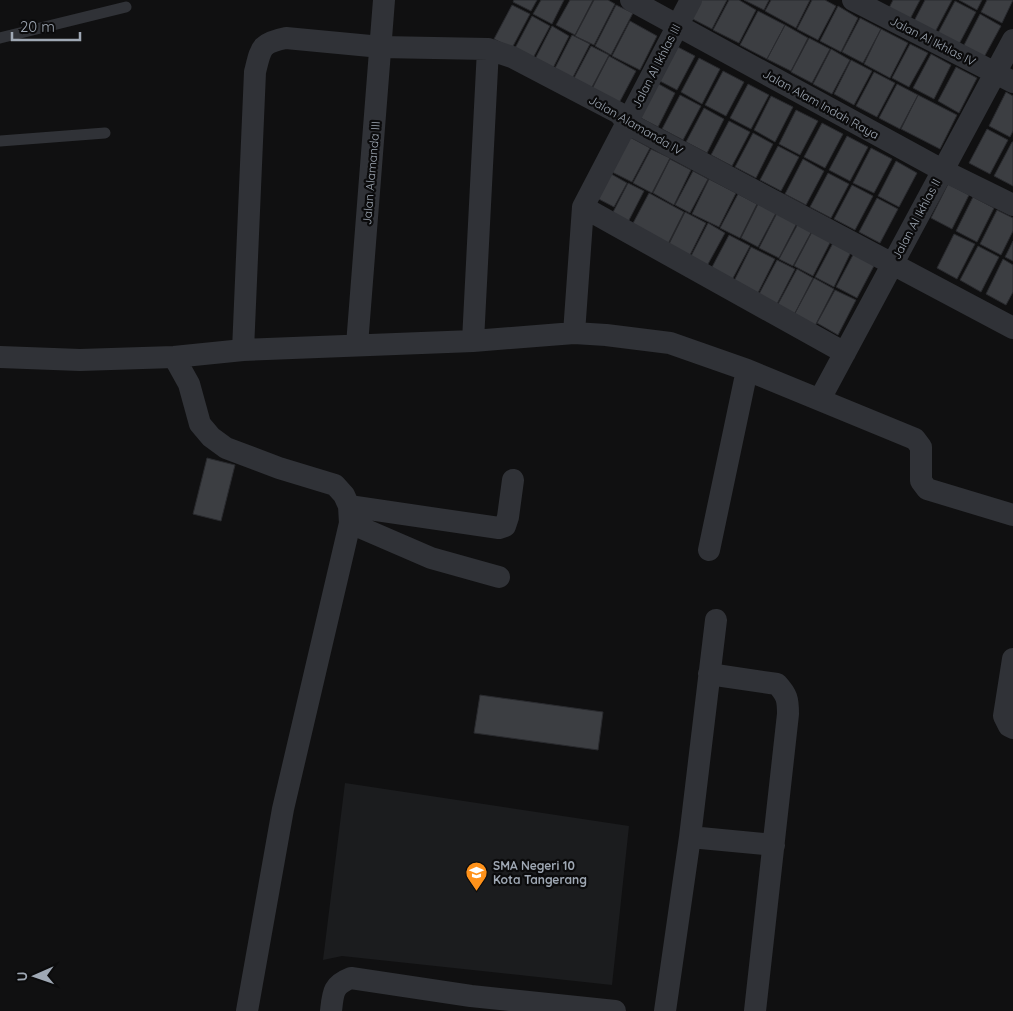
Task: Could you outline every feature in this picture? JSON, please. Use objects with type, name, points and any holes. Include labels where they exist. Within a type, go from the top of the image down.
[{"type":"street","name":"Jalan Alamanda III","points":[[357,345],[384,0]]},
{"type":"street","name":"Jalan Alam Indah Raya","points":[[631,0],[942,170],[1013,205]]},
{"type":"street","name":"Jalan Al Ikhlas III","points":[[574,333],[583,207],[691,0]]},
{"type":"street","name":"Jalan Al Ikhlas IV","points":[[853,0],[1004,77]]},
{"type":"street","name":"Jalan Alamanda IV","points":[[243,350],[255,72],[260,48],[270,41],[286,38],[381,47],[488,49],[512,57],[619,113],[627,123],[1013,328]]},
{"type":"street","name":"Jalan Al Ikhlas II","points":[[820,399],[942,170],[1004,77],[1013,40]]},
{"type":"street","points":[[473,341],[488,49]]},
{"type":"street","points":[[583,207],[845,353]]},
{"type":"street","points":[[0,357],[72,360],[174,357],[243,350],[473,341],[574,333],[670,343],[747,370],[915,439],[921,447],[920,481],[928,488],[1013,516]]},
{"type":"street","points":[[174,357],[189,384],[200,424],[212,437],[226,448],[279,468],[335,485],[344,495],[349,514],[283,810],[247,1011]]},
{"type":"street","points":[[709,550],[747,370]]},
{"type":"street","points":[[349,514],[499,528],[505,526],[508,517],[513,480]]},
{"type":"street","points":[[349,514],[431,558],[499,577]]},
{"type":"street","points":[[666,1011],[690,837],[716,620]]},
{"type":"street","points":[[1013,659],[1004,716],[1009,726],[1013,728]]},
{"type":"street","points":[[709,674],[777,684],[788,699],[788,714],[755,1011]]},
{"type":"street","points":[[690,837],[774,845]]},
{"type":"street","points":[[331,1011],[334,990],[341,982],[352,978],[560,1008],[615,1011]]},
{"type":"lane","points":[[0,38],[126,7]]},
{"type":"lane","points":[[0,141],[105,133]]},
{"type":"shaded area","name":"SMA Negeri 10 Kota Tangerang","points":[[345,783],[629,826],[612,985],[342,956],[323,960]]},
{"type":"building","points":[[514,0],[537,0],[531,11],[513,2]]},
{"type":"building","points":[[541,0],[564,0],[552,24],[533,14]]},
{"type":"building","points":[[570,0],[593,0],[575,35],[556,25]]},
{"type":"building","points":[[594,0],[608,0],[615,4],[594,45],[575,36]]},
{"type":"building","points":[[693,0],[727,0],[712,29],[685,15]]},
{"type":"building","points":[[729,0],[739,0],[756,10],[739,43],[713,30]]},
{"type":"building","points":[[744,0],[769,0],[764,10]]},
{"type":"building","points":[[771,0],[810,0],[796,28],[765,11]]},
{"type":"building","points":[[812,0],[825,0],[836,6],[818,40],[797,29]]},
{"type":"building","points":[[893,0],[920,0],[909,21],[888,10]]},
{"type":"building","points":[[925,0],[952,0],[934,34],[913,23]]},
{"type":"building","points":[[959,0],[982,0],[977,10]]},
{"type":"building","points":[[987,0],[1013,0],[1002,23],[981,12]]},
{"type":"building","points":[[955,1],[976,12],[958,46],[937,35]]},
{"type":"building","points":[[512,5],[530,14],[512,48],[494,39]]},
{"type":"building","points":[[616,5],[633,13],[611,55],[595,46]]},
{"type":"building","points":[[838,6],[858,18],[841,52],[820,41]]},
{"type":"building","points":[[758,11],[785,25],[767,59],[740,45]]},
{"type":"building","points":[[980,14],[1001,26],[983,59],[962,49]]},
{"type":"building","points":[[532,16],[550,26],[532,60],[514,50]]},
{"type":"building","points":[[860,18],[881,29],[863,63],[842,52]]},
{"type":"building","points":[[630,21],[657,36],[640,70],[612,56]]},
{"type":"building","points":[[785,25],[808,38],[791,71],[767,59]]},
{"type":"building","points":[[552,26],[569,36],[552,70],[534,61]]},
{"type":"building","points":[[881,29],[908,43],[890,78],[864,64]]},
{"type":"building","points":[[572,35],[590,44],[571,81],[553,72]]},
{"type":"building","points":[[809,38],[830,49],[812,83],[791,72]]},
{"type":"building","points":[[910,44],[928,53],[909,87],[892,78]]},
{"type":"building","points":[[674,45],[695,56],[677,90],[656,79]]},
{"type":"building","points":[[591,46],[609,55],[591,89],[573,80]]},
{"type":"building","points":[[831,49],[850,60],[832,94],[813,84]]},
{"type":"building","points":[[931,54],[951,65],[934,99],[913,88]]},
{"type":"building","points":[[609,56],[636,71],[618,105],[591,91]]},
{"type":"building","points":[[699,58],[720,69],[702,104],[681,92]]},
{"type":"building","points":[[851,60],[872,71],[854,105],[834,94]]},
{"type":"building","points":[[956,67],[977,78],[959,113],[938,101]]},
{"type":"building","points":[[723,71],[744,82],[726,116],[705,105]]},
{"type":"building","points":[[874,72],[895,83],[877,117],[856,106]]},
{"type":"building","points":[[655,82],[675,93],[658,127],[637,116]]},
{"type":"building","points":[[748,84],[769,95],[751,129],[730,118]]},
{"type":"building","points":[[897,84],[918,95],[900,129],[879,118]]},
{"type":"building","points":[[1006,92],[1013,96],[1013,131],[1010,137],[989,126]]},
{"type":"building","points":[[680,95],[701,106],[683,140],[662,129]]},
{"type":"building","points":[[918,95],[957,115],[940,149],[901,129]]},
{"type":"building","points":[[771,96],[793,107],[775,142],[754,130]]},
{"type":"building","points":[[704,108],[724,119],[707,153],[686,142]]},
{"type":"building","points":[[796,110],[818,121],[800,155],[779,144]]},
{"type":"building","points":[[729,121],[750,132],[732,166],[711,155]]},
{"type":"building","points":[[822,123],[843,134],[825,168],[804,157]]},
{"type":"building","points":[[987,129],[1008,140],[990,174],[969,163]]},
{"type":"building","points":[[753,133],[773,144],[756,178],[735,167]]},
{"type":"building","points":[[626,135],[650,148],[632,182],[608,170]]},
{"type":"building","points":[[847,136],[868,147],[850,181],[829,170]]},
{"type":"building","points":[[1013,142],[1013,186],[994,176]]},
{"type":"building","points":[[778,146],[799,157],[781,191],[760,180]]},
{"type":"building","points":[[871,148],[892,159],[874,193],[853,183]]},
{"type":"building","points":[[651,149],[670,158],[652,193],[633,183]]},
{"type":"building","points":[[670,159],[691,170],[674,205],[653,193]]},
{"type":"building","points":[[803,159],[824,171],[806,205],[785,194]]},
{"type":"building","points":[[896,161],[917,173],[899,207],[878,196]]},
{"type":"building","points":[[606,171],[627,183],[614,207],[593,196]]},
{"type":"building","points":[[693,171],[708,179],[690,213],[675,205]]},
{"type":"building","points":[[828,173],[849,184],[831,218],[810,207]]},
{"type":"building","points":[[709,179],[736,193],[719,227],[692,214]]},
{"type":"building","points":[[628,183],[644,191],[626,226],[610,218]]},
{"type":"building","points":[[948,184],[969,195],[952,229],[931,218]]},
{"type":"building","points":[[852,185],[873,196],[855,230],[834,219]]},
{"type":"building","points":[[649,193],[684,212],[667,246],[631,227]]},
{"type":"building","points":[[738,194],[757,204],[740,238],[720,228]]},
{"type":"building","points":[[973,197],[994,208],[977,242],[956,231]]},
{"type":"building","points":[[877,198],[898,209],[880,243],[859,232]]},
{"type":"building","points":[[758,204],[776,213],[758,247],[741,238]]},
{"type":"building","points":[[779,209],[799,219],[779,258],[759,248]]},
{"type":"building","points":[[997,210],[1013,218],[1013,231],[1001,255],[980,244]]},
{"type":"building","points":[[685,212],[706,223],[689,257],[668,246]]},
{"type":"building","points":[[800,220],[814,227],[793,266],[779,259]]},
{"type":"building","points":[[708,223],[725,233],[707,266],[690,258]]},
{"type":"building","points":[[814,228],[833,237],[813,276],[794,266]]},
{"type":"building","points":[[954,234],[975,244],[957,279],[937,268]]},
{"type":"building","points":[[729,235],[750,246],[732,280],[711,269]]},
{"type":"building","points":[[1013,241],[1013,261],[1005,257]]},
{"type":"building","points":[[833,243],[851,252],[834,287],[815,277]]},
{"type":"building","points":[[978,246],[999,257],[981,292],[960,280]]},
{"type":"building","points":[[751,247],[775,259],[758,293],[734,281]]},
{"type":"building","points":[[854,253],[875,264],[857,298],[836,287]]},
{"type":"building","points":[[1003,259],[1013,265],[1013,292],[1006,305],[986,294]]},
{"type":"building","points":[[777,260],[795,269],[777,304],[759,294]]},
{"type":"building","points":[[797,269],[813,278],[794,315],[777,306]]},
{"type":"building","points":[[814,278],[834,289],[815,326],[794,315]]},
{"type":"building","points":[[835,290],[856,300],[838,335],[817,323]]},
{"type":"building","points":[[207,458],[235,465],[221,521],[193,514]]},
{"type":"building","points":[[480,695],[603,712],[598,750],[474,733]]},
{"type":"place","name":"SMA Negeri 10 Kota Tangerang","points":[[477,891]]}]
